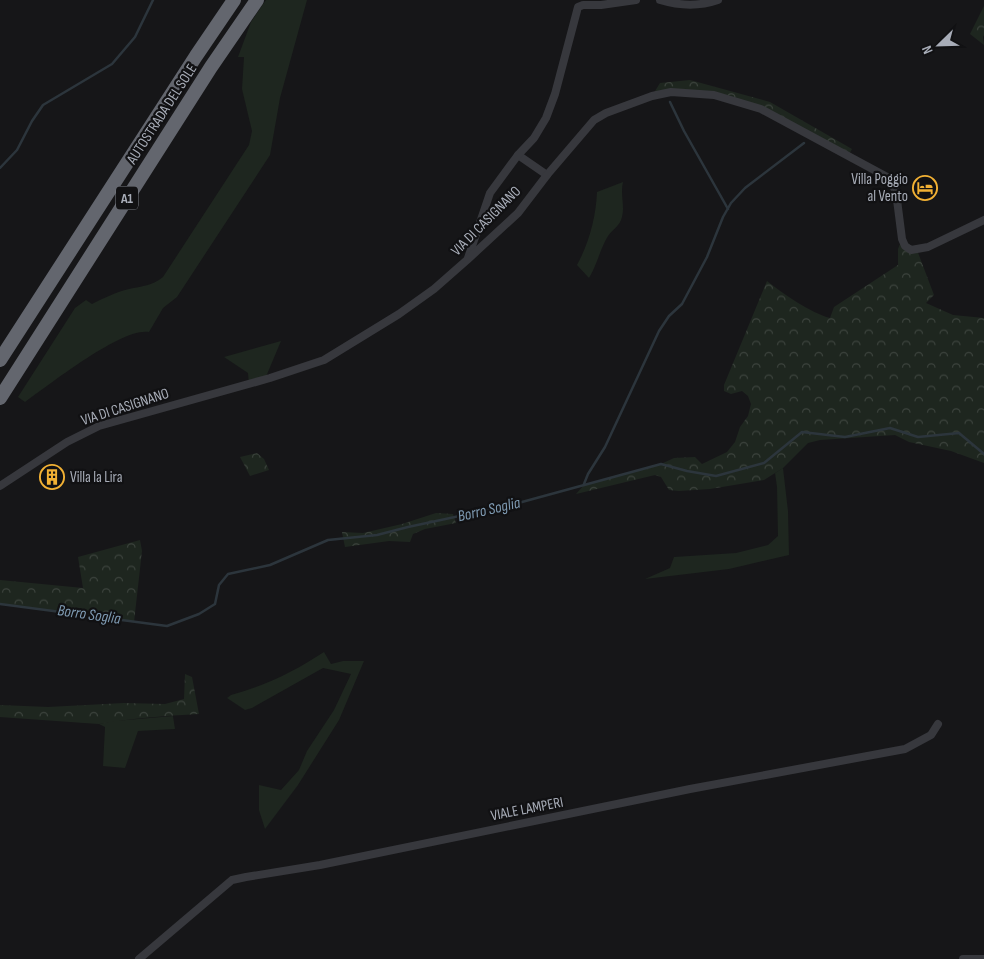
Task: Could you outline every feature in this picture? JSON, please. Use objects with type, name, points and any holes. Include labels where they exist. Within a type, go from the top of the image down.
[{"type":"highway","name":"AUTOSTRADA DEL SOLE","points":[[0,360],[234,0]]},
{"type":"highway","name":"AUTOSTRADA DEL SOLE","points":[[0,398],[211,66],[256,0]]},
{"type":"street","points":[[468,260],[490,193],[518,155],[534,138],[546,118],[555,94],[578,7],[636,0]]},
{"type":"street","points":[[660,0],[677,5],[708,3],[718,0]]},
{"type":"street","name":"VIA DI CASIGNANO","points":[[0,486],[60,446],[98,426],[270,378],[324,360],[399,314],[434,289],[468,260],[518,213],[547,175],[594,120],[606,113],[655,95],[671,92],[714,95],[762,108],[889,178],[896,192],[902,239],[905,246],[911,250],[928,247],[984,220]]},
{"type":"street","points":[[518,155],[547,175]]},
{"type":"street","name":"VIALE LAMPERI","points":[[140,959],[232,880],[246,876],[320,865],[690,790],[906,749],[931,735],[938,724]]},
{"type":"street","points":[[963,959],[984,959]]},
{"type":"green space","points":[[266,0],[307,0],[280,98],[270,155],[177,297],[163,308],[149,332],[137,333],[122,338],[104,347],[25,402],[18,397],[75,308],[86,300],[92,304],[119,292],[151,284],[163,277],[249,145],[252,131],[242,89],[244,57],[238,57],[251,22]]},
{"type":"green space","points":[[984,6],[983,37],[984,45],[970,34]]},
{"type":"green space","points":[[690,80],[770,102],[852,149],[848,156],[761,109],[691,92],[652,96],[660,83]]},
{"type":"green space","points":[[623,182],[623,213],[621,220],[605,241],[589,278],[577,265],[591,230],[597,192]]},
{"type":"green space","points":[[902,239],[917,250],[934,295],[926,303],[953,315],[984,318],[984,463],[951,451],[909,442],[895,435],[820,440],[808,443],[783,468],[764,480],[710,489],[679,491],[669,490],[661,477],[655,475],[576,494],[584,485],[661,464],[674,458],[695,457],[702,464],[727,452],[735,442],[740,427],[748,416],[751,404],[748,396],[742,391],[731,394],[724,391],[724,385],[767,281],[814,312],[830,318],[834,307],[898,265],[898,249]]},
{"type":"green space","points":[[281,341],[265,379],[249,384],[248,373],[224,357]]},
{"type":"green space","points":[[257,453],[264,459],[269,470],[250,476],[240,457]]},
{"type":"green space","points":[[783,468],[788,511],[789,555],[729,569],[645,579],[670,568],[674,557],[736,553],[768,545],[778,536],[775,473]]},
{"type":"green space","points":[[436,513],[453,514],[456,523],[425,529],[413,534],[410,542],[389,541],[345,547],[342,532],[363,533],[402,524]]},
{"type":"green space","points":[[140,540],[142,551],[134,622],[0,604],[0,580],[83,588],[78,557]]},
{"type":"green space","points":[[324,652],[331,664],[343,661],[364,661],[339,720],[298,785],[265,829],[259,810],[259,785],[281,790],[299,770],[307,751],[334,710],[351,674],[323,668],[252,708],[245,710],[227,698],[279,677]]},
{"type":"green space","points":[[185,674],[192,677],[199,714],[161,716],[99,724],[0,717],[0,705],[48,707],[124,703],[165,704],[184,699]]},
{"type":"green space","points":[[173,716],[175,729],[138,731],[125,768],[103,766],[105,727],[99,724]]},
{"type":"waterway","points":[[0,168],[17,150],[32,121],[43,105],[112,64],[135,37],[153,0]]},
{"type":"waterway","points":[[670,102],[684,131],[728,209]]},
{"type":"waterway","points":[[584,484],[605,447],[659,331],[669,316],[682,304],[707,257],[723,217],[731,203],[745,188],[804,143]]},
{"type":"waterway","name":"Borro Soglia","points":[[0,604],[167,626],[199,614],[215,604],[219,585],[228,574],[270,565],[328,540],[377,535],[511,505],[661,464],[716,476],[764,463],[802,432],[845,437],[890,428],[918,437],[959,433],[984,454]]},
{"type":"place","name":"Villa Poggio al Vento","points":[[925,188]]},
{"type":"place","name":"Villa la Lira","points":[[52,477]]}]
